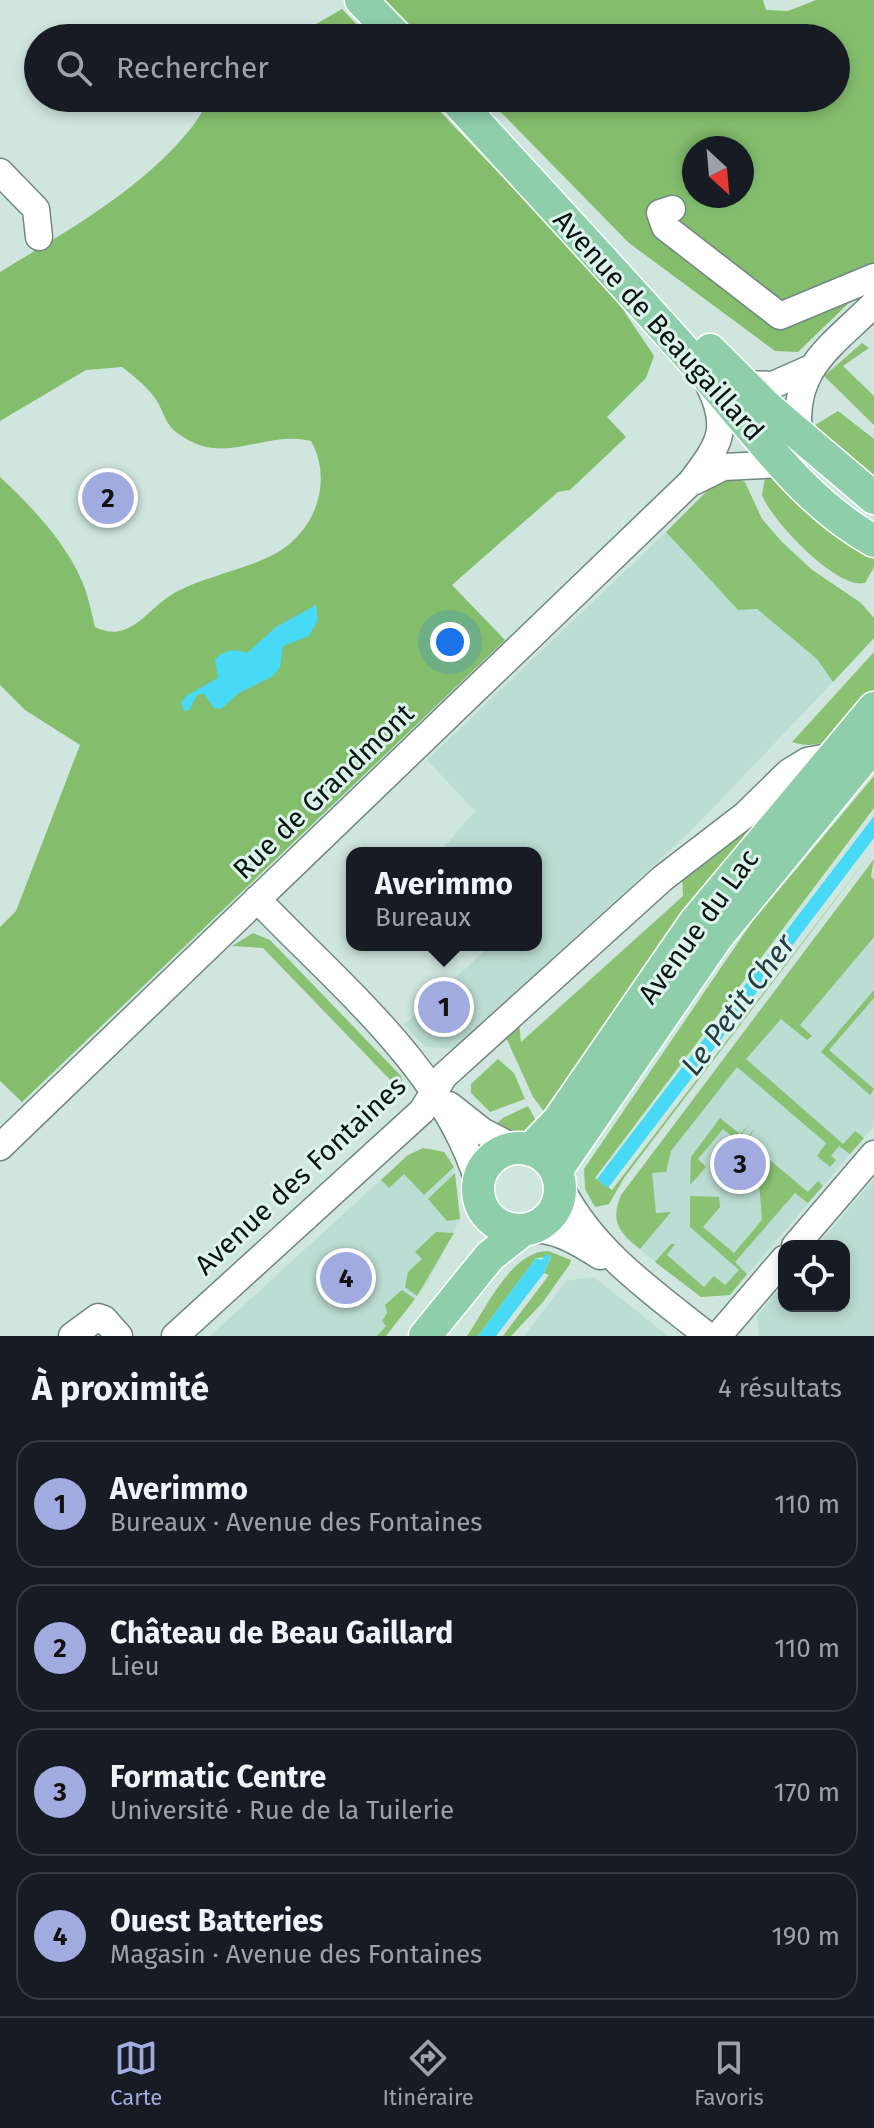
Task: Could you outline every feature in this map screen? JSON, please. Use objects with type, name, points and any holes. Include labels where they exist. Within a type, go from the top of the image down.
[{"type":"main road","points":[[361,0],[384,24]]},
{"type":"main road","name":"Avenue de Beaugaillard","points":[[468,112],[700,367],[783,464],[832,512],[874,541]]},
{"type":"main road","name":"Avenue de Beaugaillard","points":[[469,112],[626,273],[744,384],[874,498]]},
{"type":"main road","name":"Avenue du Lac","points":[[523,1149],[558,1121],[731,874],[874,708]]},
{"type":"main road","name":"Avenue du Lac","points":[[558,1179],[717,937],[874,745]]},
{"type":"main road","points":[[523,1149],[547,1159],[558,1179],[552,1214],[525,1229],[490,1256],[431,1327],[477,1232],[480,1193],[490,1161],[523,1149]]},
{"type":"main road","points":[[480,1193],[494,1221],[525,1229]]},
{"type":"street","points":[[0,172],[36,209],[39,237]]},
{"type":"street","points":[[672,209],[660,213],[665,227],[780,316],[874,277]]},
{"type":"street","points":[[744,384],[773,385],[809,369],[874,304]]},
{"type":"street","name":"Rue de Grandmont","points":[[0,1147],[691,482],[718,441],[722,420],[718,403],[700,367]]},
{"type":"street","points":[[799,433],[797,397],[809,369]]},
{"type":"street","name":"Rue de Grandmont","points":[[691,482],[723,467],[783,464]]},
{"type":"street","name":"Avenue des Fontaines","points":[[175,1336],[422,1111],[444,1076],[663,878],[745,815],[789,772],[807,761],[833,756]]},
{"type":"street","points":[[257,899],[414,1063],[435,1091],[465,1145],[480,1193]]},
{"type":"street","points":[[435,1091],[482,1131],[523,1149]]},
{"type":"street","points":[[800,1240],[874,1154]]},
{"type":"street","points":[[558,1179],[580,1220],[631,1274],[708,1336]]},
{"type":"street","points":[[525,1229],[546,1229],[567,1236],[631,1274]]},
{"type":"street","points":[[718,1336],[778,1266]]},
{"type":"street","points":[[72,1336],[98,1317],[104,1319],[119,1336]]},
{"type":"shaded area","points":[[666,532],[738,610],[757,609],[817,659],[833,682],[690,832],[454,1049],[425,1047],[404,1025],[484,951],[542,951],[542,847],[444,847],[475,811],[427,760]]},
{"type":"shaded area","points":[[874,873],[874,1126],[730,1295],[701,1297],[625,1238],[621,1208]]},
{"type":"shaded area","points":[[430,1148],[444,1152],[451,1160],[460,1219],[428,1282],[386,1336],[210,1336],[408,1155]]},
{"type":"shaded area","points":[[874,1179],[874,1336],[759,1336],[757,1316],[778,1291],[778,1312],[850,1312],[850,1240],[822,1240]]},
{"type":"shaded area","points":[[594,1277],[668,1336],[524,1336],[566,1281]]},
{"type":"green space","points":[[384,0],[763,0],[766,10],[788,11],[816,0],[874,0],[874,270],[856,296],[798,352],[775,351],[629,243],[501,112],[850,112],[850,24],[409,24]]},
{"type":"green space","points":[[342,9],[356,24],[316,24]]},
{"type":"green space","points":[[202,112],[440,112],[607,286],[654,356],[646,378],[607,417],[626,437],[570,490],[558,492],[452,585],[505,640],[22,1102],[0,1081],[0,927],[16,911],[80,745],[25,710],[0,685],[0,477],[56,537],[83,585],[95,627],[108,631],[129,628],[178,591],[249,565],[287,546],[307,524],[314,511],[321,483],[317,455],[311,441],[276,440],[227,448],[194,443],[173,429],[153,396],[122,367],[86,370],[0,421],[0,272],[124,192],[168,154]]},
{"type":"green space","points":[[862,343],[869,348],[843,366],[874,396],[874,425],[824,376]]},
{"type":"green space","points":[[838,411],[874,439],[874,482],[812,427]]},
{"type":"green space","points":[[766,472],[874,555],[874,567],[865,583],[838,576],[791,536],[762,495]]},
{"type":"green space","points":[[733,477],[745,482],[762,519],[782,542],[811,569],[861,603],[874,618],[874,638],[833,682],[817,659],[757,609],[738,610],[666,532],[710,488]]},
{"type":"green space","points":[[874,652],[874,696],[857,716],[829,740],[806,745],[792,742]]},
{"type":"green space","points":[[874,776],[874,808],[595,1178],[612,1190],[874,849],[624,1178],[609,1204],[595,1207],[585,1189],[584,1169],[752,922]]},
{"type":"green space","points":[[760,819],[765,823],[549,1118],[533,1097],[505,1035],[519,1022],[521,1042],[683,896],[682,874]]},
{"type":"green space","points":[[874,859],[871,877],[874,880],[874,937],[800,1025],[812,1036],[807,1040],[781,1019],[746,1059],[843,1144],[855,1131],[864,1138],[850,1154],[839,1146],[831,1156],[836,1160],[830,1167],[817,1156],[826,1143],[737,1067],[671,1151],[666,1172],[652,1173],[656,1213],[671,1212],[640,1249],[618,1226],[616,1212],[621,1195]]},
{"type":"green space","points":[[253,933],[270,940],[401,1076],[404,1090],[398,1099],[399,1089],[263,948],[232,946]]},
{"type":"green space","points":[[874,990],[874,998],[829,1050],[874,1089],[870,1095],[821,1052]]},
{"type":"green space","points":[[498,1059],[514,1073],[525,1099],[490,1112],[471,1093],[471,1084]]},
{"type":"green space","points":[[528,1106],[541,1130],[513,1137],[490,1129],[503,1118]]},
{"type":"green space","points":[[720,1118],[740,1134],[750,1124],[737,1140],[723,1129],[698,1159],[706,1167],[690,1185],[691,1157]]},
{"type":"green space","points":[[755,1128],[747,1141],[808,1192],[818,1181],[823,1186],[808,1203],[795,1193],[735,1262],[747,1274],[730,1295],[701,1297],[655,1262],[671,1244],[675,1244],[667,1255],[704,1287],[714,1276],[725,1285],[739,1270],[690,1227],[690,1196],[719,1197],[720,1207],[703,1227],[734,1253],[762,1220],[757,1157],[742,1144]]},
{"type":"green space","points":[[423,1148],[444,1152],[454,1167],[424,1195],[404,1174],[389,1188],[381,1180],[408,1155]]},
{"type":"green space","points":[[455,1173],[460,1219],[447,1221],[428,1199]]},
{"type":"green space","points":[[436,1232],[454,1233],[417,1296],[405,1287],[408,1272],[422,1259],[415,1252]]},
{"type":"green space","points":[[548,1251],[571,1260],[570,1264],[543,1302],[511,1336],[503,1336],[549,1275],[544,1273],[551,1257],[536,1258],[478,1336],[467,1336],[511,1271],[522,1260]]},
{"type":"green space","points":[[402,1290],[415,1299],[386,1336],[377,1336],[386,1326],[382,1321],[387,1313],[385,1305]]},
{"type":"water","points":[[316,605],[318,620],[309,636],[283,646],[280,667],[273,676],[239,693],[221,709],[214,708],[204,694],[197,695],[189,710],[184,711],[181,703],[186,696],[218,678],[215,659],[230,651],[247,653],[276,627]]},
{"type":"water","name":"Le Petit Cher","points":[[874,816],[874,838],[608,1188],[597,1179]]},
{"type":"water","points":[[547,1254],[551,1256],[544,1273],[496,1336],[478,1336],[536,1258],[541,1260]]},
{"type":"place","name":"Château de Beau Gaillard","points":[[108,498]]},
{"type":"place","name":"Averimmo","points":[[444,1007]]},
{"type":"place","name":"Formatic Centre","points":[[740,1164]]},
{"type":"place","name":"Ouest Batteries","points":[[346,1278]]}]
